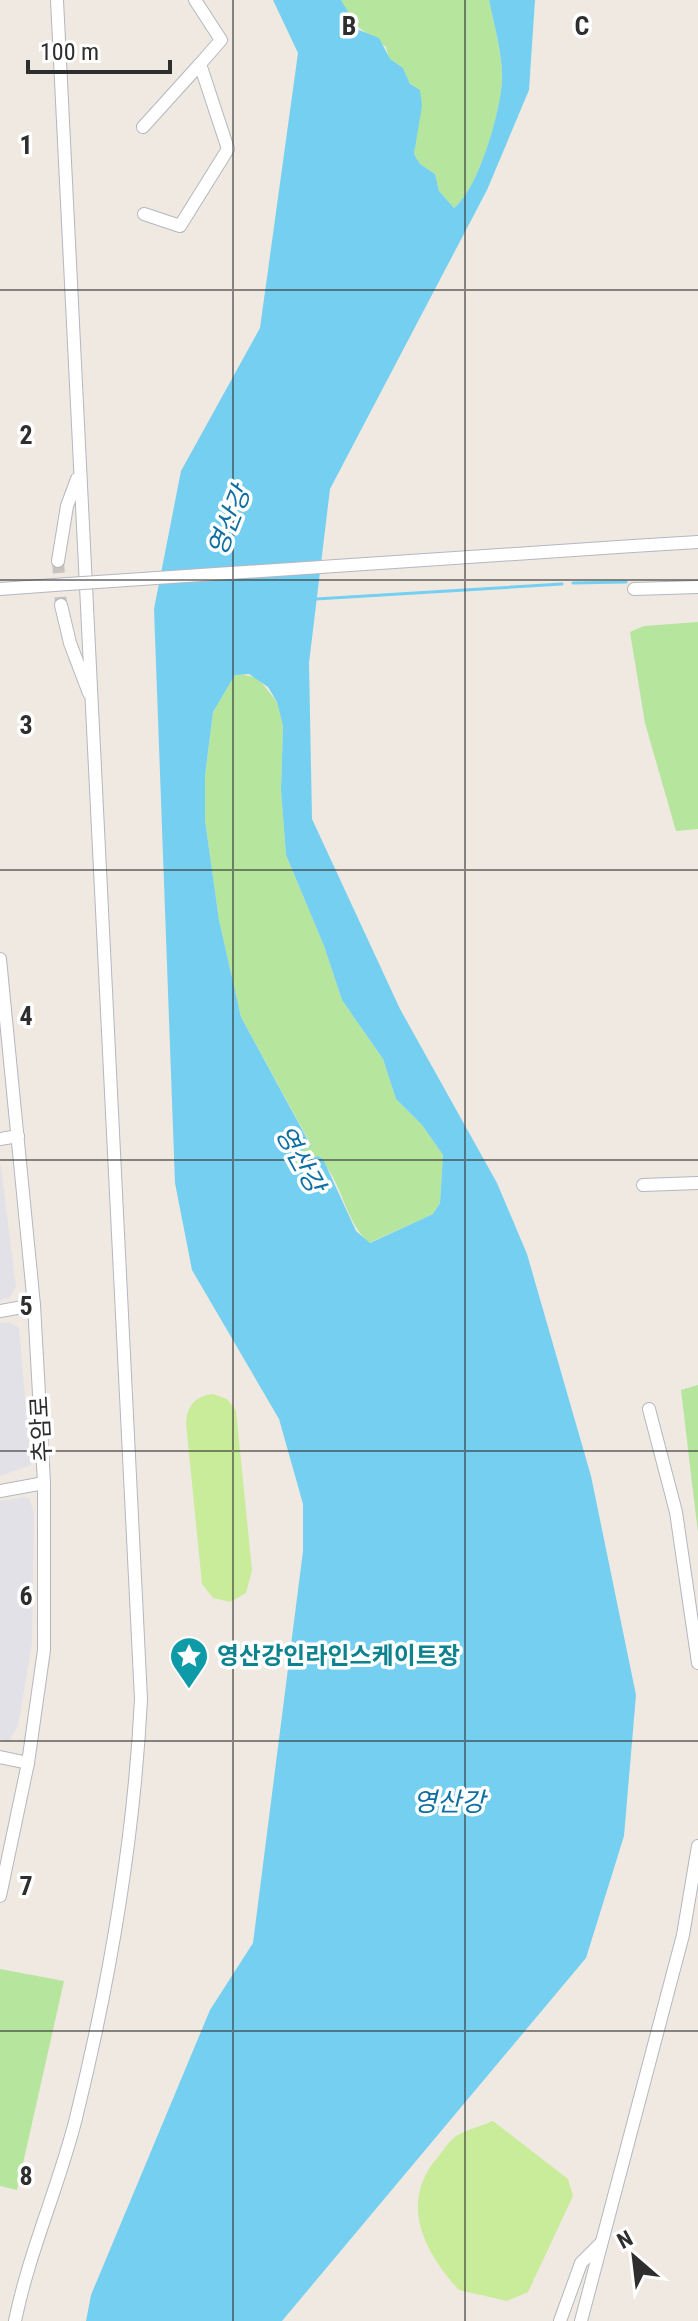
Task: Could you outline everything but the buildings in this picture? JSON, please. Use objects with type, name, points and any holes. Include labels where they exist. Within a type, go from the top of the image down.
[{"type":"street","points":[[15,2321],[75,2120],[118,1928],[138,1774],[141,1699],[57,0]]},
{"type":"street","points":[[143,127],[221,40],[195,0]]},
{"type":"street","points":[[144,214],[180,226],[228,149],[200,64]]},
{"type":"street","points":[[58,561],[67,506],[79,472]]},
{"type":"street","points":[[0,589],[698,542]]},
{"type":"street","points":[[634,589],[698,587]]},
{"type":"street","points":[[61,605],[94,720]]},
{"type":"street","name":"추암로","points":[[0,959],[34,1305],[44,1483],[44,1650],[28,1763],[0,1896]]},
{"type":"street","points":[[0,1139],[18,1136]]},
{"type":"street","points":[[643,1185],[698,1183]]},
{"type":"street","points":[[0,1311],[34,1305]]},
{"type":"street","points":[[649,1409],[676,1512],[698,1663]]},
{"type":"street","points":[[0,1491],[44,1483]]},
{"type":"street","points":[[0,1757],[28,1763]]},
{"type":"street","points":[[581,2321],[683,1935],[698,1846]]},
{"type":"street","points":[[560,2321],[581,2263],[602,2241]]},
{"type":"shaded area","points":[[0,1160],[16,1287],[9,1298],[0,1300]]},
{"type":"shaded area","points":[[9,1322],[19,1328],[31,1465],[0,1476],[0,1323]]},
{"type":"shaded area","points":[[29,1498],[34,1513],[32,1643],[18,1726],[9,1741],[0,1739],[0,1501]]},
{"type":"green space","points":[[341,0],[489,0],[501,61],[500,95],[493,130],[480,168],[454,208],[439,191],[435,174],[420,164],[414,154],[418,125],[410,84],[403,68],[389,59],[386,47],[351,22]]},
{"type":"green space","points":[[698,622],[698,829],[676,831],[645,723],[630,632],[644,626]]},
{"type":"green space","points":[[235,675],[258,678],[277,702],[283,726],[281,790],[286,855],[324,946],[342,1000],[383,1059],[396,1099],[422,1125],[443,1155],[440,1203],[433,1214],[369,1243],[354,1223],[332,1176],[317,1156],[298,1166],[290,1164],[292,1155],[311,1145],[241,1017],[219,920],[205,820],[205,776],[213,712]]},
{"type":"green space","points":[[698,1385],[698,1533],[681,1390]]},
{"type":"green space","points":[[213,1394],[227,1399],[236,1411],[252,1570],[246,1593],[230,1602],[213,1598],[202,1584],[186,1423],[193,1403]]},
{"type":"green space","points":[[0,1969],[64,1981],[17,2190],[0,2186]]},
{"type":"green space","points":[[493,2121],[568,2179],[573,2196],[528,2292],[507,2301],[459,2290],[435,2260],[421,2227],[418,2210],[419,2192],[426,2175],[449,2142],[462,2133]]},
{"type":"water","name":"영산강","points":[[273,0],[341,0],[359,30],[379,38],[390,59],[403,68],[410,84],[420,90],[422,106],[414,154],[420,164],[435,174],[439,191],[454,208],[480,167],[493,130],[500,95],[501,61],[489,0],[535,0],[529,90],[487,190],[330,489],[309,663],[312,819],[400,1009],[497,1183],[527,1254],[591,1476],[636,1695],[624,1836],[586,1958],[282,2321],[86,2321],[91,2295],[210,2010],[253,1943],[303,1551],[303,1504],[279,1419],[192,1270],[175,1183],[154,609],[181,471],[260,328],[298,53]],"holes":[[[249,674],[268,687],[277,702],[283,726],[281,790],[286,855],[324,946],[342,1000],[383,1059],[396,1099],[422,1125],[443,1155],[440,1203],[433,1214],[370,1243],[356,1231],[323,1159],[317,1156],[298,1166],[291,1164],[292,1155],[311,1146],[241,1017],[219,920],[205,820],[205,776],[213,712],[235,675]]]},
{"type":"waterway","points":[[573,583],[626,582]]},
{"type":"waterway","points":[[316,599],[562,584]]},
{"type":"tunnel","points":[[58,561],[61,605]]},
{"type":"place","name":"영산강인라인스케이트장","points":[[189,1690]]}]
